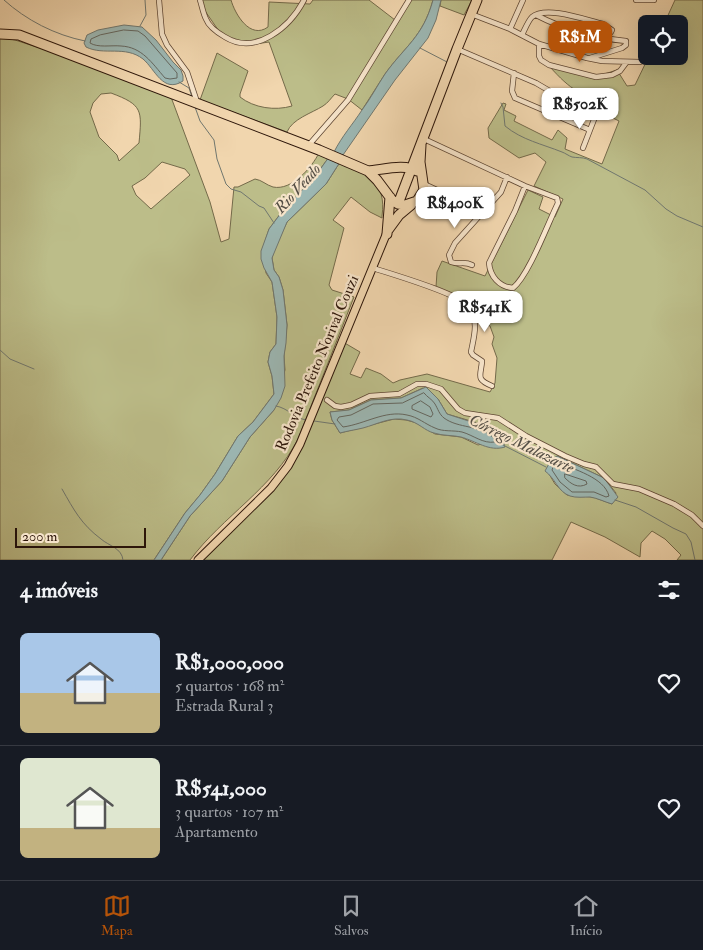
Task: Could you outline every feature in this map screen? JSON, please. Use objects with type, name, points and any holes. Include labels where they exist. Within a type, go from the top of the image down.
[{"type":"highway","points":[[398,204],[477,0]]},
{"type":"highway","points":[[0,34],[19,35],[319,150],[368,171],[398,204],[412,204]]},
{"type":"highway","points":[[387,232],[389,195],[385,187],[388,174],[421,145]]},
{"type":"highway","points":[[387,232],[399,215],[422,196],[424,183],[420,162],[421,145]]},
{"type":"highway","points":[[368,171],[413,168],[420,175],[424,183]]},
{"type":"main road","name":"Rodovia Prefeito Norival Couzi","points":[[198,560],[271,488],[288,466],[300,444],[398,204]]},
{"type":"street","points":[[159,0],[162,34],[167,45],[187,72],[198,103]]},
{"type":"street","points":[[200,0],[206,20],[217,33],[234,43],[243,44],[255,42],[271,35],[284,26],[296,14],[304,0]]},
{"type":"street","points":[[308,146],[348,100],[409,0]]},
{"type":"street","points":[[510,29],[523,0]]},
{"type":"street","points":[[636,0],[654,0]]},
{"type":"street","points":[[522,35],[531,18],[536,15],[554,12],[603,24],[612,30],[604,39]]},
{"type":"street","points":[[471,14],[510,29],[539,44],[587,58],[626,63],[638,62]]},
{"type":"street","points":[[536,15],[568,29],[604,39],[626,41],[622,48],[587,58]]},
{"type":"street","points":[[539,44],[540,60],[549,65],[596,77],[612,75],[626,63]]},
{"type":"street","points":[[457,48],[514,73],[566,100],[593,110],[595,116],[583,148]]},
{"type":"street","points":[[514,73],[512,91],[515,98],[590,130]]},
{"type":"street","points":[[421,145],[557,198],[558,203],[520,283],[513,288],[507,287],[495,280],[490,272],[489,263],[525,186]]},
{"type":"street","points":[[472,265],[467,262],[455,264],[451,262],[449,254],[455,243],[501,192],[507,178]]},
{"type":"street","points":[[424,183],[474,207]]},
{"type":"street","points":[[373,268],[456,297],[468,305],[474,316],[476,329],[471,352],[473,355],[481,358],[480,378],[492,386]]},
{"type":"street","points":[[327,400],[335,406],[341,407],[351,405],[370,396],[399,394],[418,384],[426,384],[441,389],[458,409],[465,413],[498,418],[526,436],[565,456],[596,467],[612,484],[639,489],[674,504],[692,515],[703,526]]},
{"type":"green space","points":[[201,0],[231,0],[244,24],[249,28],[261,30],[268,27],[269,2],[310,4],[313,0],[369,0],[395,20],[409,0],[433,0],[429,13],[419,32],[392,64],[362,110],[348,99],[335,94],[325,105],[293,123],[287,132],[200,100],[217,53],[248,71],[240,97],[252,104],[265,108],[292,106],[269,42],[249,45],[240,44],[223,37],[203,8]]},
{"type":"green space","points":[[441,0],[472,0],[464,15],[440,6]]},
{"type":"green space","points":[[675,0],[703,0],[703,560],[677,560],[681,555],[665,539],[652,531],[641,543],[640,557],[605,537],[571,522],[552,560],[198,560],[293,464],[302,448],[343,342],[360,352],[350,374],[361,378],[366,368],[381,374],[393,383],[427,374],[490,392],[495,383],[497,358],[492,344],[494,337],[490,326],[472,315],[471,310],[448,297],[436,287],[437,272],[442,261],[485,276],[528,190],[543,197],[539,209],[555,217],[563,199],[534,186],[546,162],[535,153],[519,158],[489,138],[488,128],[503,103],[506,104],[504,110],[516,116],[514,121],[552,140],[558,130],[567,138],[565,149],[602,164],[619,121],[609,116],[612,101],[584,95],[570,87],[550,67],[598,76],[617,70],[627,86],[635,85],[645,65],[688,65],[688,15],[668,15]],"holes":[[[423,388],[438,399],[447,414],[481,424],[502,438],[478,445],[461,437],[435,434],[417,423],[394,419],[340,433],[332,420],[330,412],[349,410],[371,400],[401,398]],[[557,456],[604,478],[616,493],[612,504],[593,497],[567,495],[555,484],[549,474]]]},
{"type":"green space","points":[[0,37],[43,49],[171,97],[210,202],[221,242],[229,239],[234,187],[255,179],[273,187],[287,185],[294,182],[312,165],[319,153],[329,157],[316,175],[269,229],[262,251],[266,273],[272,282],[277,317],[276,344],[270,352],[268,362],[274,394],[253,422],[238,436],[215,474],[185,513],[154,560],[0,560]],"holes":[[[111,93],[135,105],[140,116],[139,143],[119,161],[117,155],[99,137],[90,112],[93,103],[101,94]],[[162,162],[185,169],[190,175],[151,209],[136,195],[132,186],[145,178]]]},
{"type":"green space","points":[[340,162],[366,176],[378,187],[383,204],[382,218],[370,212],[351,197],[333,220],[344,228],[329,285],[332,290],[354,297],[298,439],[288,456],[262,487],[217,529],[190,560],[161,560],[190,516],[222,481],[250,437],[274,410],[285,370],[284,356],[287,325],[283,290],[279,277],[274,270],[272,258],[274,250],[287,222],[326,184]]},
{"type":"water","points":[[433,0],[441,0],[436,20],[428,38],[395,80],[343,155],[334,152],[392,64],[419,32],[429,13]]},
{"type":"water","points":[[124,25],[142,27],[156,40],[181,70],[183,81],[176,84],[165,82],[160,79],[143,59],[129,52],[100,51],[86,47],[84,43],[87,35],[98,30]]},
{"type":"water","points":[[329,157],[340,162],[326,184],[287,222],[272,258],[274,270],[279,277],[283,290],[287,325],[284,356],[285,386],[281,398],[274,410],[250,437],[222,481],[190,516],[161,560],[154,560],[185,513],[215,474],[238,436],[253,422],[274,394],[268,362],[270,352],[276,344],[277,317],[272,282],[264,268],[261,251],[269,229],[316,175]]},
{"type":"water","points":[[426,387],[438,399],[447,414],[487,427],[502,438],[505,447],[493,448],[461,437],[437,434],[411,421],[401,419],[340,433],[332,420],[330,412],[349,410],[371,400],[401,398]]},
{"type":"water","points":[[557,456],[604,478],[618,497],[612,504],[590,497],[575,497],[566,494],[545,471],[551,460]]},
{"type":"waterway","points":[[4,0],[42,26],[63,35],[85,41]]},
{"type":"waterway","points":[[140,26],[146,15],[145,0]]},
{"type":"waterway","points":[[420,48],[447,62]]},
{"type":"waterway","points":[[179,82],[189,88],[192,97]]},
{"type":"waterway","points":[[501,103],[505,126],[512,131],[572,157],[587,159],[645,190],[666,209],[677,216],[703,227]]},
{"type":"waterway","name":"Rio Veado","points":[[195,107],[200,121],[214,140],[217,159],[226,184],[231,189],[241,192],[264,208],[274,223]]},
{"type":"waterway","points":[[0,350],[10,359],[34,369]]},
{"type":"waterway","name":"Córrego Malazarte","points":[[276,406],[306,420]]},
{"type":"waterway","name":"Córrego Malazarte","points":[[314,421],[335,424]]},
{"type":"waterway","name":"Córrego Malazarte","points":[[503,445],[546,467]]},
{"type":"waterway","points":[[62,489],[83,522],[101,539],[118,550],[123,560]]},
{"type":"waterway","name":"Córrego Malazarte","points":[[615,500],[636,507],[686,534],[691,542],[695,560]]}]
